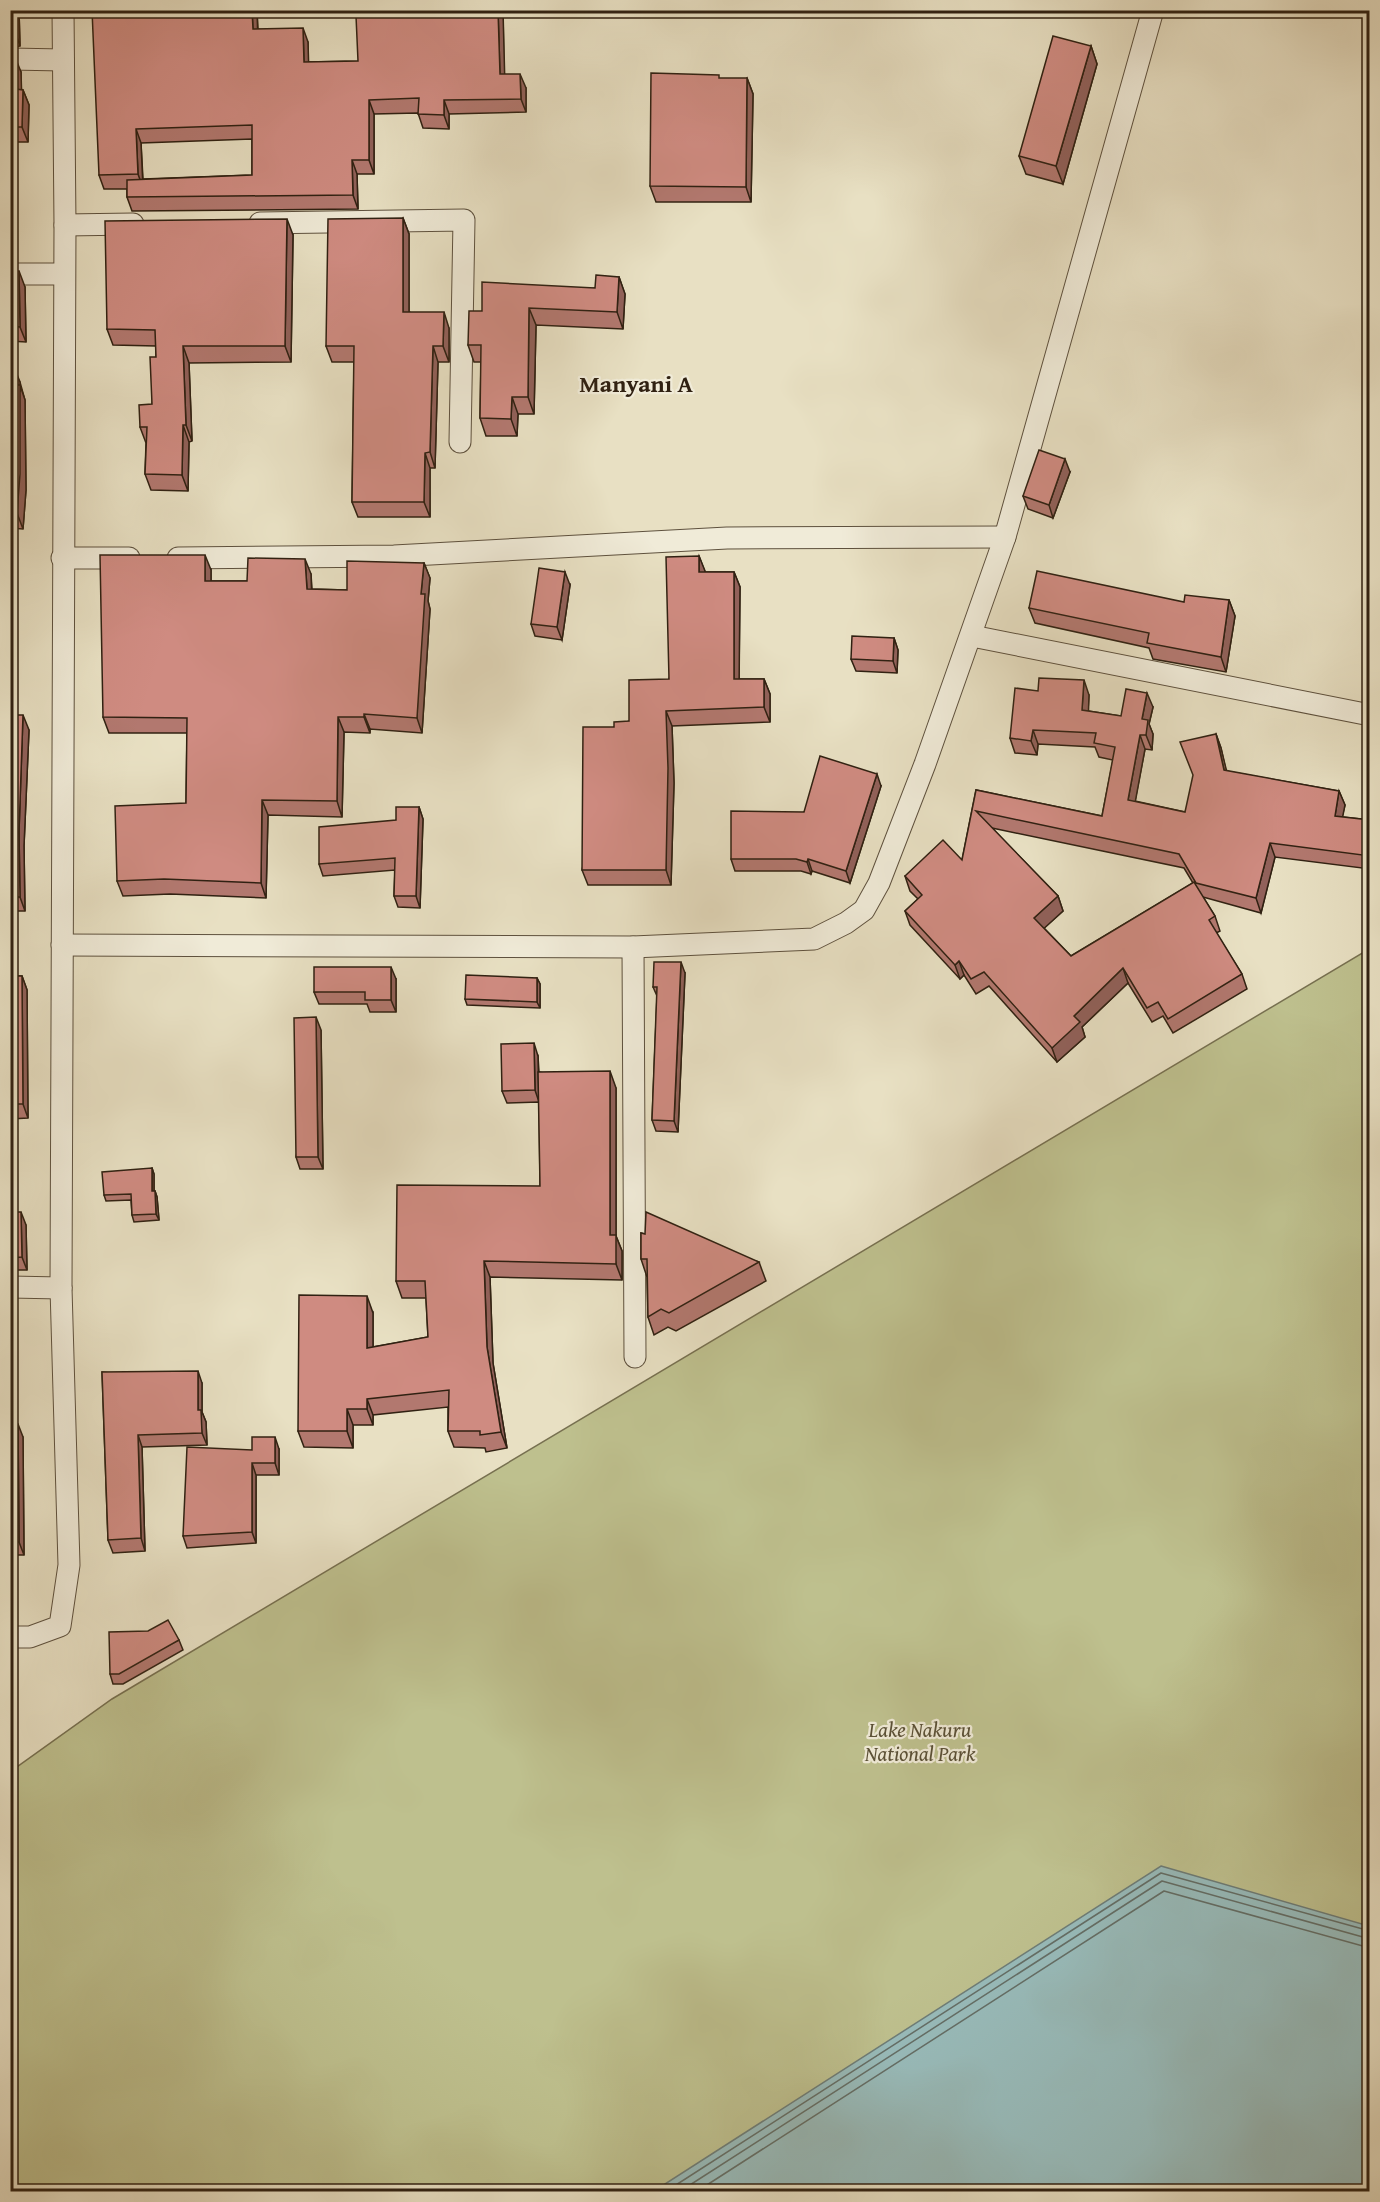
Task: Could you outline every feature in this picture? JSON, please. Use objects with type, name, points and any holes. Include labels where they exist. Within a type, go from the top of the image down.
[{"type":"street","points":[[10,1637],[30,1637],[60,1626],[67,1592],[69,1564],[61,1288],[63,274],[65,225],[63,10]]},
{"type":"street","points":[[62,945],[633,947],[814,939],[846,923],[864,910],[879,883],[972,636],[1005,537],[1153,10]]},
{"type":"street","points":[[10,59],[63,60]]},
{"type":"street","points":[[241,223],[464,220],[460,442]]},
{"type":"street","points":[[65,225],[159,224]]},
{"type":"street","points":[[10,274],[63,274]]},
{"type":"street","points":[[62,558],[394,556],[727,538],[1005,537]]},
{"type":"street","points":[[972,636],[1370,715]]},
{"type":"street","points":[[633,947],[635,1357]]},
{"type":"street","points":[[10,1287],[61,1288]]},
{"type":"green space","name":"Lake Nakuru National Park","points":[[1369,949],[1369,2191],[11,2191],[10,1772],[112,1699]]},
{"type":"water","points":[[1161,1866],[1369,1926],[1369,2191],[654,2191]]},
{"type":"building","points":[[10,10],[14,10],[15,31],[10,32]]},
{"type":"building","points":[[92,10],[252,10],[253,29],[303,28],[304,62],[358,61],[356,16],[426,14],[426,10],[498,10],[500,74],[520,74],[521,99],[444,100],[444,115],[418,114],[419,98],[369,100],[369,160],[352,160],[353,195],[127,197],[127,180],[252,175],[252,125],[136,129],[138,174],[99,175]]},
{"type":"building","points":[[1053,36],[1091,46],[1056,166],[1019,156]]},
{"type":"building","points":[[10,56],[15,57],[16,89],[23,90],[22,127],[10,127]]},
{"type":"building","points":[[651,73],[747,78],[746,187],[650,186]]},
{"type":"building","points":[[403,218],[403,312],[444,312],[443,346],[433,346],[430,452],[425,453],[424,502],[352,502],[354,346],[326,346],[328,219]]},
{"type":"building","points":[[287,219],[285,346],[183,346],[186,425],[183,425],[182,475],[145,474],[147,427],[140,427],[139,405],[152,404],[150,357],[156,357],[155,330],[107,329],[105,221]]},
{"type":"building","points":[[10,271],[19,271],[20,327],[10,326]]},
{"type":"building","points":[[596,275],[619,277],[617,312],[529,308],[528,397],[512,397],[511,419],[480,418],[481,345],[468,345],[469,311],[482,311],[482,282],[595,288]]},
{"type":"building","points":[[10,367],[14,367],[15,385],[20,385],[20,474],[17,513],[10,513]]},
{"type":"building","points":[[1039,450],[1065,459],[1049,505],[1023,496]]},
{"type":"building","points":[[100,555],[205,555],[205,581],[247,581],[248,558],[305,559],[307,589],[347,590],[347,561],[424,563],[421,594],[425,594],[417,718],[364,714],[364,717],[338,717],[337,801],[262,800],[261,883],[164,879],[117,881],[115,806],[186,803],[187,718],[103,717]]},
{"type":"building","points":[[699,556],[699,572],[734,572],[734,679],[764,679],[764,707],[666,711],[668,768],[666,870],[582,870],[583,727],[614,727],[614,722],[629,721],[629,680],[669,679],[666,557]]},
{"type":"building","points":[[539,568],[565,572],[557,627],[531,624]]},
{"type":"building","points":[[1037,571],[1184,602],[1185,595],[1229,600],[1221,657],[1147,643],[1149,633],[1029,608]]},
{"type":"building","points":[[852,636],[894,638],[893,661],[851,659]]},
{"type":"building","points":[[1039,678],[1084,680],[1082,710],[1121,716],[1126,689],[1147,693],[1142,719],[1148,720],[1146,735],[1140,735],[1128,800],[1185,812],[1193,775],[1180,742],[1216,734],[1224,770],[1339,791],[1335,816],[1370,820],[1370,856],[1270,843],[1256,898],[1196,883],[1179,854],[976,811],[1058,896],[1034,918],[1071,956],[1194,882],[1215,916],[1209,920],[1242,974],[1168,1019],[1158,1002],[1147,1008],[1123,968],[1074,1016],[1080,1022],[1052,1048],[984,972],[971,979],[959,961],[955,965],[905,911],[922,895],[905,876],[943,840],[962,860],[976,790],[1102,816],[1115,747],[1094,743],[1096,733],[1033,730],[1031,741],[1010,738],[1015,688],[1038,691]]},
{"type":"building","points":[[10,715],[23,715],[19,832],[20,897],[10,897]]},
{"type":"building","points":[[820,756],[877,774],[846,871],[808,859],[807,862],[796,859],[731,859],[731,811],[804,812]]},
{"type":"building","points":[[396,807],[419,807],[416,896],[394,896],[395,858],[319,864],[319,827],[396,820]]},
{"type":"building","points":[[654,962],[681,962],[674,1121],[652,1120],[657,987],[653,987]]},
{"type":"building","points":[[314,967],[391,967],[391,1000],[365,1000],[365,992],[314,992]]},
{"type":"building","points":[[466,975],[537,978],[537,1002],[465,999]]},
{"type":"building","points":[[10,976],[22,976],[23,1104],[10,1104]]},
{"type":"building","points":[[316,1017],[318,1157],[296,1157],[294,1018]]},
{"type":"building","points":[[534,1043],[535,1090],[502,1091],[501,1044]]},
{"type":"building","points":[[610,1071],[610,1235],[616,1235],[616,1264],[484,1261],[487,1347],[501,1432],[480,1435],[480,1431],[448,1431],[449,1390],[367,1399],[367,1409],[347,1409],[347,1431],[298,1431],[299,1295],[367,1296],[367,1348],[428,1337],[425,1281],[396,1281],[397,1185],[540,1186],[538,1072]]},
{"type":"building","points":[[152,1168],[152,1191],[155,1191],[156,1214],[132,1215],[131,1194],[104,1195],[102,1172]]},
{"type":"building","points":[[10,1212],[21,1212],[22,1257],[10,1258]]},
{"type":"building","points":[[646,1212],[759,1262],[669,1313],[661,1309],[648,1317],[647,1259],[641,1259],[641,1233],[645,1234]]},
{"type":"building","points":[[198,1371],[198,1410],[201,1410],[202,1433],[138,1435],[141,1538],[108,1540],[102,1372]]},
{"type":"building","points":[[10,1424],[18,1424],[19,1542],[10,1542]]},
{"type":"building","points":[[252,1437],[275,1437],[275,1463],[252,1463],[252,1532],[183,1536],[187,1447],[252,1450]]},
{"type":"building","points":[[168,1620],[179,1640],[119,1674],[110,1674],[109,1632],[148,1631]]},
{"type":"district","name":"Manyani A","points":[[636,383]]}]
